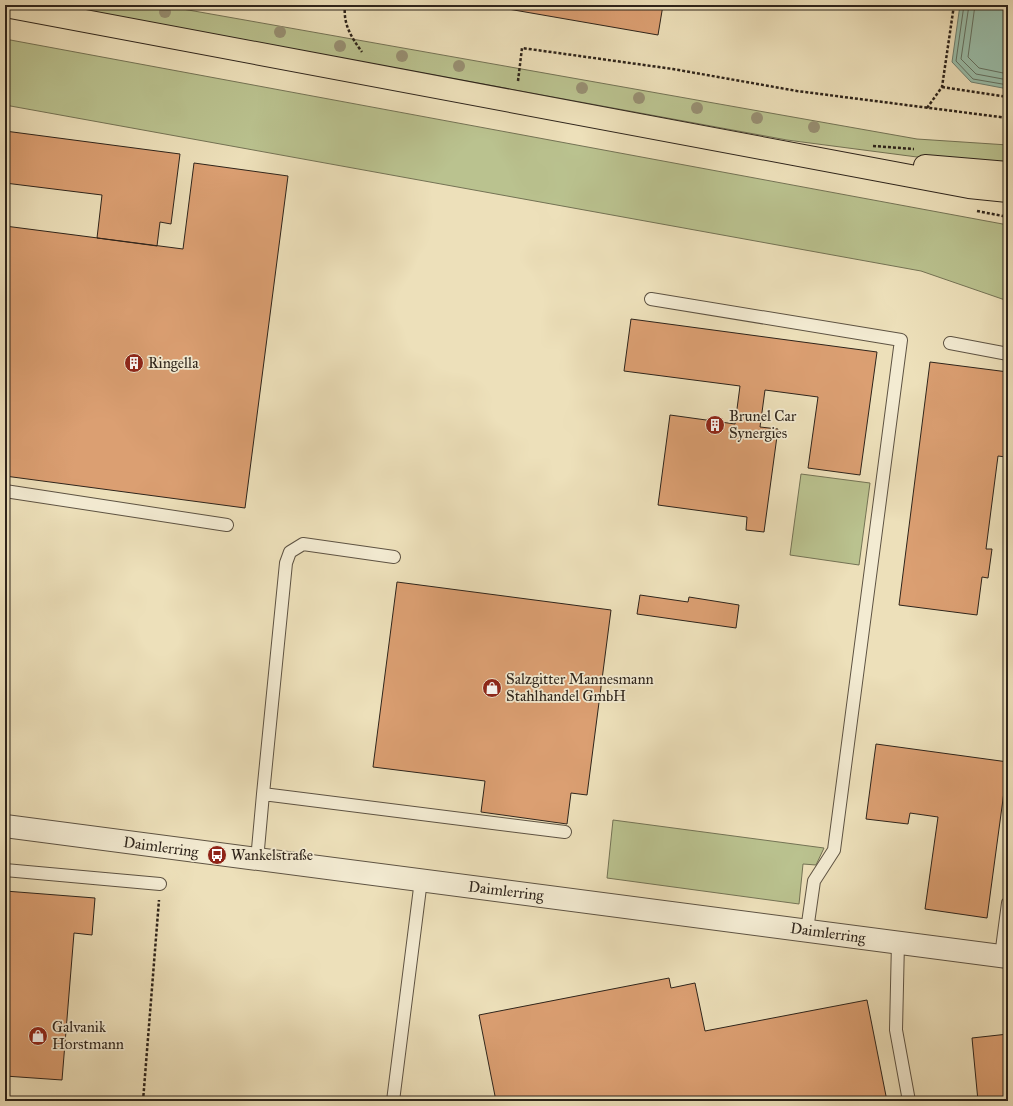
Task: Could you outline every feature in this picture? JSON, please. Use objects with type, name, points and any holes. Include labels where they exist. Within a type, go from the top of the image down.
[{"type":"main road","points":[[5,6],[969,187],[1008,191]]},
{"type":"main road","points":[[822,159],[1008,173]]},
{"type":"street","name":"Daimlerring","points":[[5,826],[1004,957]]},
{"type":"lane","points":[[651,298],[901,340],[834,850],[814,881],[807,930]]},
{"type":"lane","points":[[950,343],[1008,354]]},
{"type":"lane","points":[[5,490],[227,525]]},
{"type":"lane","points":[[257,860],[286,563],[290,552],[303,544],[394,557]]},
{"type":"lane","points":[[263,794],[565,832]]},
{"type":"lane","points":[[5,870],[160,884]]},
{"type":"lane","points":[[393,1101],[421,880]]},
{"type":"lane","points":[[1004,957],[1008,903]]},
{"type":"lane","points":[[898,942],[896,1030],[909,1101]]},
{"type":"path","points":[[344,5],[345,21],[351,37],[362,52],[367,56]]},
{"type":"path","points":[[927,108],[942,87],[954,5]]},
{"type":"path","points":[[514,101],[522,48],[673,69],[797,91],[1008,118]]},
{"type":"path","points":[[942,87],[1008,97]]},
{"type":"path","points":[[143,1101],[160,884]]},
{"type":"shaded area","points":[[53,5],[160,5],[917,139],[1008,145],[1008,162],[917,157],[787,140]]},
{"type":"shaded area","points":[[5,39],[1008,225],[1008,301],[921,271],[5,105]]},
{"type":"shaded area","points":[[801,474],[870,483],[859,565],[790,555]]},
{"type":"shaded area","points":[[613,820],[824,848],[816,865],[803,864],[799,904],[607,878]]},
{"type":"water","points":[[960,5],[1008,5],[1008,89],[971,82],[952,62]]},
{"type":"building","points":[[485,5],[663,5],[658,35]]},
{"type":"building","points":[[5,131],[180,154],[171,224],[160,222],[157,246],[97,238],[102,195],[5,183]]},
{"type":"building","name":"Ringella","points":[[194,163],[288,176],[245,508],[5,476],[5,226],[183,249]]},
{"type":"building","name":"Brunel Car Synergies","points":[[631,319],[877,352],[860,475],[808,468],[818,397],[765,390],[760,427],[778,429],[764,532],[746,530],[747,517],[658,505],[670,415],[735,424],[740,386],[624,371]]},
{"type":"building","points":[[930,362],[1008,372],[1004,405],[1008,406],[1008,438],[1006,457],[998,456],[986,549],[992,549],[988,578],[982,577],[977,615],[899,605]]},
{"type":"building","name":"Salzgitter Mannesmann Stahlhandel GmbH","points":[[397,582],[611,610],[587,795],[571,793],[567,824],[481,812],[485,781],[373,767]]},
{"type":"building","points":[[640,595],[688,602],[689,597],[739,605],[736,628],[637,614]]},
{"type":"building","points":[[876,744],[1008,762],[987,918],[925,909],[938,817],[910,813],[908,824],[866,819]]},
{"type":"building","points":[[5,891],[95,898],[92,935],[74,933],[62,1080],[5,1076]]},
{"type":"building","points":[[669,978],[671,988],[695,983],[705,1031],[867,1000],[887,1101],[496,1101],[479,1015]]},
{"type":"building","points":[[1008,1034],[1008,1101],[978,1101],[972,1038]]},
{"type":"place","name":"Ringella","points":[[134,363]]},
{"type":"place","name":"Brunel Car Synergies","points":[[715,425]]},
{"type":"place","name":"Salzgitter Mannesmann Stahlhandel GmbH","points":[[492,688]]},
{"type":"place","name":"Wankelstraße","points":[[217,855]]},
{"type":"place","name":"Galvanik Horstmann","points":[[38,1036]]}]
